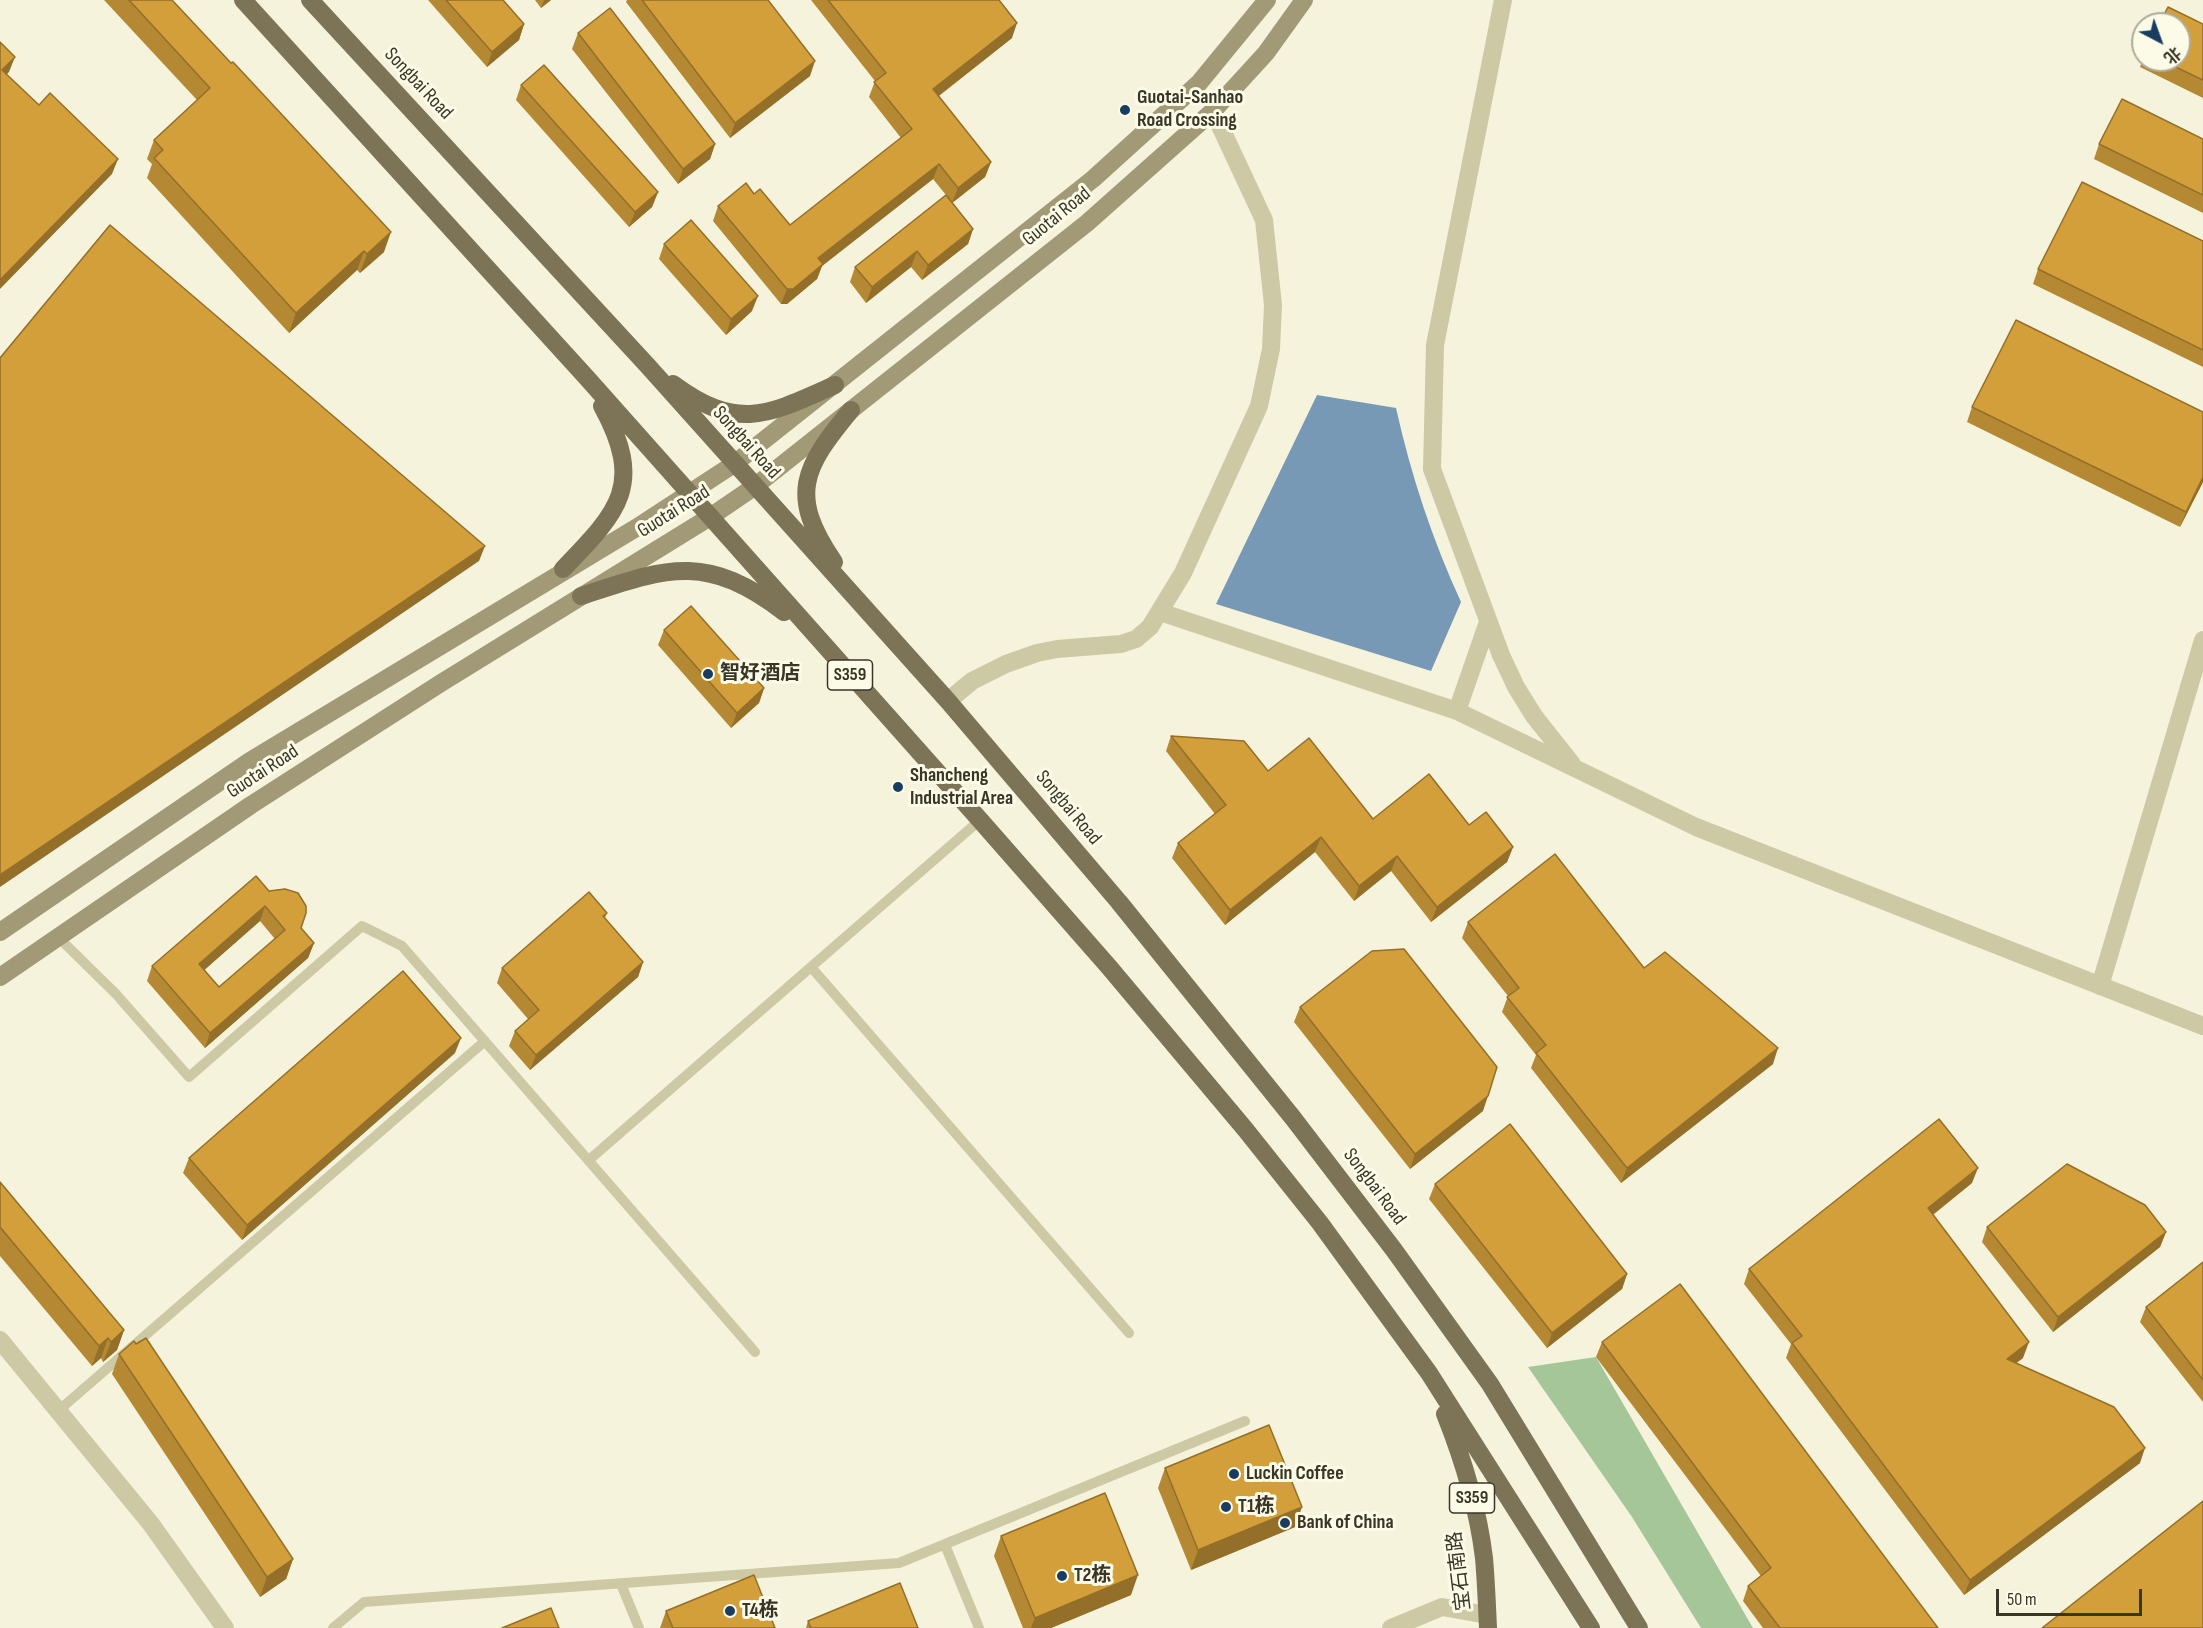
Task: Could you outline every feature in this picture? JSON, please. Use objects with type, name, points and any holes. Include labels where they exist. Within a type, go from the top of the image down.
[{"type":"main road","name":"S359","points":[[243,0],[587,378],[1109,967],[1245,1129],[1320,1223],[1429,1373]]},
{"type":"main road","name":"Songbai Road","points":[[310,0],[647,366],[948,700],[1126,911],[1293,1118],[1394,1250],[1490,1384],[1639,1628]]},
{"type":"main road","points":[[647,366],[690,397],[713,408],[737,414],[760,414],[783,408],[835,385]]},
{"type":"main road","points":[[563,569],[612,515],[621,492],[624,467],[621,448],[612,425],[587,378]]},
{"type":"main road","points":[[851,410],[815,458],[807,478],[806,500],[819,539],[873,618]]},
{"type":"main road","points":[[581,596],[661,572],[686,570],[706,572],[735,580],[762,595],[818,638]]},
{"type":"main road","points":[[1429,1373],[1591,1628]]},
{"type":"main road","name":"宝石南路","points":[[1429,1373],[1455,1437],[1471,1491],[1484,1557],[1488,1621]]},
{"type":"street","name":"Guotai Road","points":[[0,932],[250,761],[690,494],[734,464],[1093,179],[1199,83],[1267,0]]},
{"type":"street","name":"Guotai Road","points":[[0,977],[251,805],[710,517],[754,487],[1087,223],[1213,111],[1266,53],[1304,0]]},
{"type":"street","points":[[1503,0],[1436,345],[1432,469],[1501,655],[1522,696],[1555,744],[1578,771]]},
{"type":"street","points":[[948,700],[972,681],[1006,664],[1037,653],[1057,649],[1121,644],[1136,639],[1150,627],[1183,573],[1260,406],[1271,349],[1273,305],[1264,220],[1213,111]]},
{"type":"street","points":[[1160,612],[1458,711],[1696,827],[2203,1026]]},
{"type":"street","points":[[1458,711],[1488,622]]},
{"type":"street","points":[[2100,986],[2203,640]]},
{"type":"street","points":[[0,1340],[151,1524],[225,1628]]},
{"type":"street","points":[[1391,1628],[1442,1607],[1488,1621]]},
{"type":"lane","points":[[589,1160],[980,820]]},
{"type":"lane","points":[[58,937],[116,994],[189,1077],[362,926],[402,945],[755,1352]]},
{"type":"lane","points":[[811,967],[1129,1333]]},
{"type":"lane","points":[[58,1411],[485,1041]]},
{"type":"lane","points":[[333,1628],[364,1602],[899,1563],[1245,1421]]},
{"type":"lane","points":[[945,1545],[979,1628]]},
{"type":"lane","points":[[621,1584],[639,1628]]},
{"type":"green space","points":[[1596,1357],[1753,1628],[1701,1628],[1632,1517],[1528,1367]]},
{"type":"water","points":[[1317,395],[1396,408],[1423,506],[1461,602],[1431,671],[1216,604]]},
{"type":"building","points":[[129,0],[172,0],[391,232],[367,254],[364,251],[296,313],[154,158],[163,150],[154,140],[210,88]]},
{"type":"building","points":[[446,0],[503,0],[524,24],[492,52]]},
{"type":"building","points":[[642,0],[768,0],[815,61],[735,123]]},
{"type":"building","points":[[828,0],[999,0],[1017,23],[933,89],[991,162],[958,188],[939,164],[818,258],[823,264],[793,289],[787,289],[718,206],[746,183],[754,194],[760,189],[790,225],[912,129],[874,82],[886,73]]},
{"type":"building","points":[[2168,7],[2178,12],[2165,12]]},
{"type":"building","points":[[610,8],[715,144],[683,169],[578,33]]},
{"type":"building","points":[[2191,18],[2203,24],[2203,80],[2186,72],[2191,72]]},
{"type":"building","points":[[0,42],[15,57],[2,70],[39,105],[50,93],[118,159],[0,280]]},
{"type":"building","points":[[544,65],[658,192],[635,212],[521,85]]},
{"type":"building","points":[[2122,99],[2203,139],[2203,195],[2099,144]]},
{"type":"building","points":[[2082,182],[2203,241],[2203,350],[2038,269]]},
{"type":"building","points":[[946,195],[973,229],[928,265],[917,251],[872,287],[855,267]]},
{"type":"building","points":[[691,220],[758,296],[731,319],[664,244]]},
{"type":"building","points":[[110,225],[485,546],[0,875],[0,358]]},
{"type":"building","points":[[2016,320],[2203,412],[2203,477],[2186,512],[1972,407]]},
{"type":"building","points":[[691,606],[764,688],[737,713],[664,630]]},
{"type":"building","points":[[1171,736],[1244,741],[1268,771],[1309,738],[1373,819],[1429,774],[1469,825],[1486,812],[1513,847],[1437,907],[1397,856],[1359,886],[1321,837],[1230,910],[1178,843],[1226,805]]},
{"type":"building","points":[[1555,854],[1644,968],[1665,952],[1778,1048],[1627,1168],[1536,1053],[1546,1045],[1507,997],[1519,988],[1468,922]]},
{"type":"building","points":[[256,876],[269,891],[285,889],[298,893],[306,906],[301,928],[314,943],[210,1033],[152,966]],"holes":[[[265,906],[285,930],[219,987],[199,964]]]},
{"type":"building","points":[[589,892],[607,913],[603,916],[643,962],[536,1055],[515,1031],[539,1010],[502,968]]},
{"type":"building","points":[[1404,949],[1497,1067],[1488,1096],[1415,1154],[1300,1007],[1372,951]]},
{"type":"building","points":[[403,971],[461,1038],[247,1225],[189,1158]]},
{"type":"building","points":[[1939,1119],[1978,1168],[1928,1208],[2029,1342],[2007,1359],[2114,1407],[2145,1448],[1970,1580],[1792,1343],[1802,1336],[1749,1269]]},
{"type":"building","points":[[1510,1124],[1627,1274],[1552,1333],[1435,1184]]},
{"type":"building","points":[[2067,1164],[2145,1205],[2166,1232],[2058,1317],[1987,1227]]},
{"type":"building","points":[[0,1182],[124,1330],[111,1342],[108,1338],[99,1346],[0,1227]]},
{"type":"building","points":[[2203,1262],[2203,1380],[2146,1307]]},
{"type":"building","points":[[1680,1284],[1938,1628],[1780,1628],[1748,1586],[1771,1568],[1602,1342]]},
{"type":"building","points":[[146,1338],[293,1559],[267,1577],[119,1354],[134,1341],[136,1344]]},
{"type":"building","name":"T1栋","points":[[1269,1425],[1302,1507],[1198,1550],[1165,1468]]},
{"type":"building","name":"T2栋","points":[[1105,1493],[1138,1575],[1035,1618],[1001,1536]]},
{"type":"building","points":[[2203,1501],[2203,1628],[2042,1628]]},
{"type":"building","points":[[754,1575],[775,1628],[673,1628],[666,1611]]},
{"type":"building","points":[[900,1583],[918,1628],[811,1628],[808,1621]]},
{"type":"building","points":[[551,1608],[559,1628],[502,1628]]},
{"type":"place","name":"Guotai-Sanhao Road Crossing","points":[[1125,110]]},
{"type":"place","name":"智好酒店","points":[[708,674]]},
{"type":"place","name":"Shancheng Industrial Area","points":[[898,787]]},
{"type":"place","name":"Luckin Coffee","points":[[1234,1474]]},
{"type":"place","name":"T1栋","points":[[1226,1507]]},
{"type":"place","name":"Bank of China","points":[[1285,1523]]},
{"type":"place","name":"T2栋","points":[[1062,1576]]},
{"type":"place","name":"T4栋","points":[[730,1611]]}]
